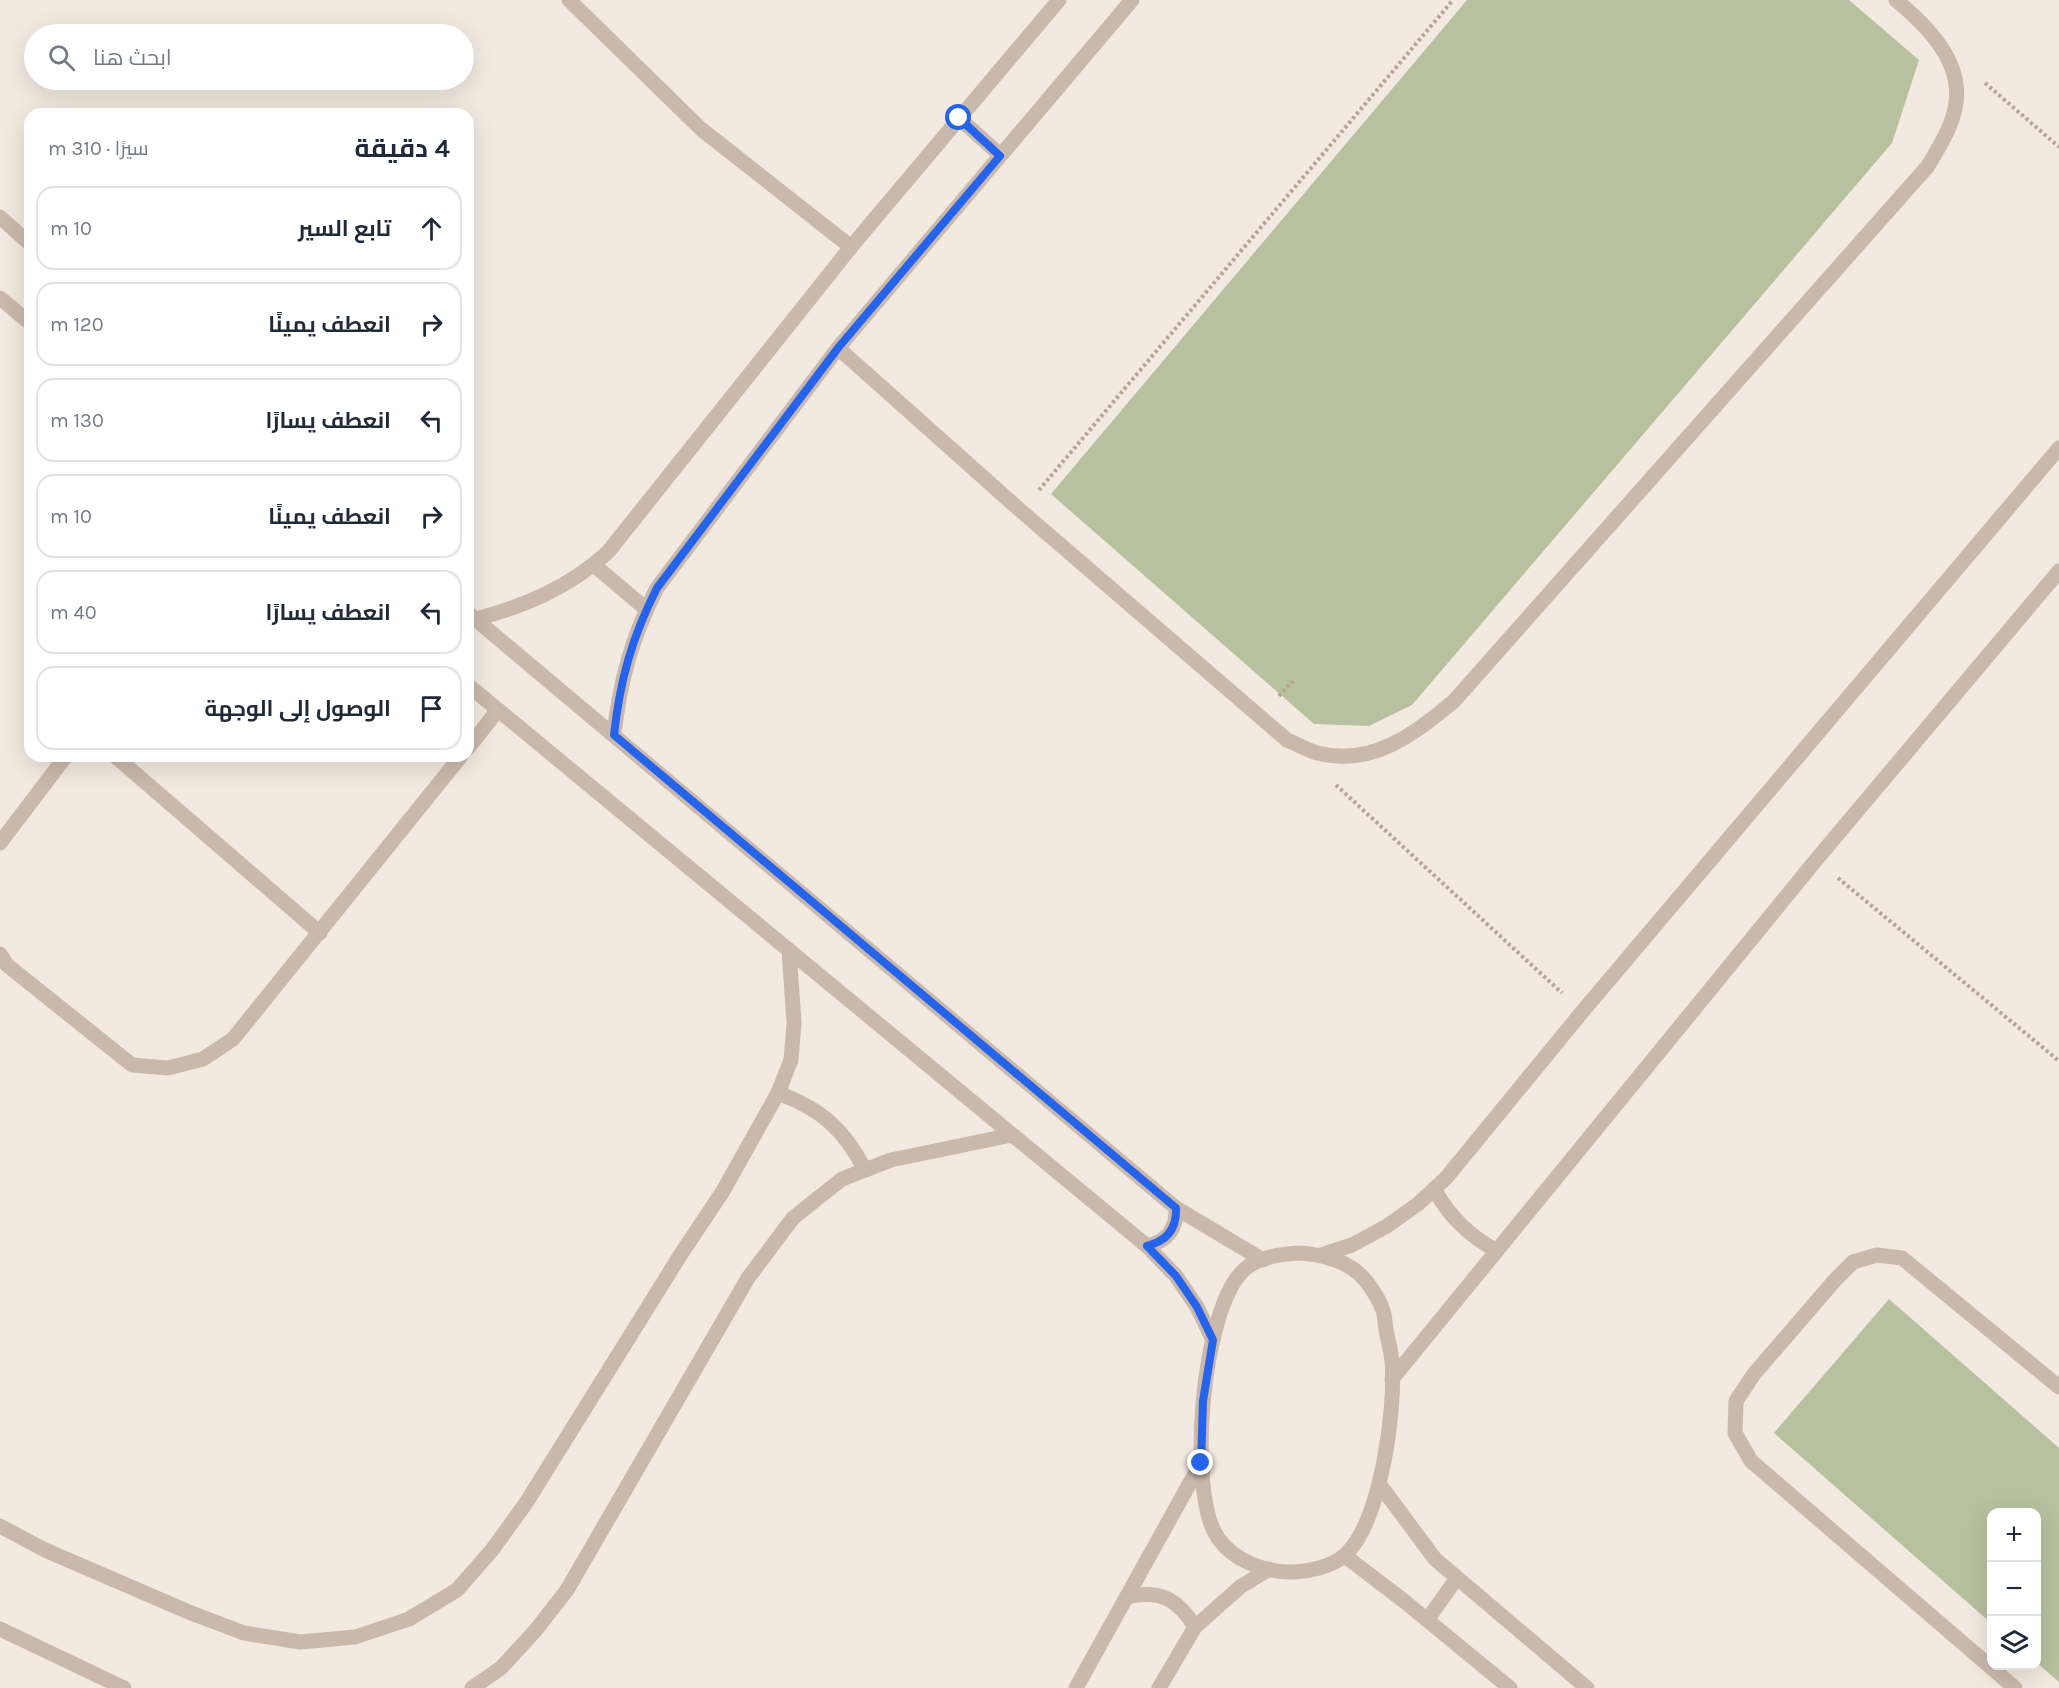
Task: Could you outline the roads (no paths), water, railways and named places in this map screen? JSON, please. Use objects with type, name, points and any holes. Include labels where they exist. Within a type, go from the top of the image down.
[{"type":"street","points":[[569,0],[701,129],[851,247]]},
{"type":"street","points":[[474,616],[508,611],[539,598],[594,565],[616,543],[851,247],[1059,0]]},
{"type":"street","points":[[614,735],[618,696],[627,657],[657,588],[838,348],[1132,0]]},
{"type":"street","points":[[838,348],[1021,511],[1287,740],[1317,753],[1349,756],[1388,748],[1423,727],[1454,701],[1928,166],[1947,133],[1956,103],[1953,71],[1939,43],[1917,17],[1896,0]]},
{"type":"street","points":[[959,118],[1000,156]]},
{"type":"street","points":[[0,217],[24,239]]},
{"type":"street","points":[[0,298],[24,317]]},
{"type":"street","points":[[1321,1255],[1352,1245],[1387,1226],[1418,1204],[1446,1178],[1582,1012],[2059,448]]},
{"type":"street","points":[[594,565],[646,609]]},
{"type":"street","points":[[1392,1379],[1816,860],[2059,570]]},
{"type":"street","points":[[474,618],[1176,1208],[1263,1260]]},
{"type":"street","points":[[474,690],[1147,1246],[1176,1276],[1197,1307],[1213,1340]]},
{"type":"street","points":[[474,740],[498,710]]},
{"type":"street","points":[[0,843],[61,762]]},
{"type":"street","points":[[122,762],[320,933]]},
{"type":"street","points":[[0,954],[7,965],[132,1065],[168,1068],[203,1059],[233,1039],[457,762]]},
{"type":"street","points":[[0,1526],[45,1550],[191,1613],[244,1633],[300,1642],[355,1637],[409,1619],[457,1590],[492,1550],[526,1503],[681,1254],[723,1191],[778,1093],[791,1060],[794,1023],[789,950]]},
{"type":"street","points":[[778,1093],[814,1109],[830,1122],[844,1136],[865,1170]]},
{"type":"street","points":[[472,1688],[501,1668],[535,1631],[567,1590],[748,1278],[793,1218],[842,1179],[891,1160],[1012,1134]]},
{"type":"street","points":[[1434,1189],[1446,1210],[1462,1228],[1497,1251]]},
{"type":"street","points":[[1147,1246],[1157,1244],[1173,1229],[1177,1218],[1176,1208]]},
{"type":"street","points":[[1282,1254],[1321,1255],[1340,1261],[1357,1271],[1371,1286],[1383,1309],[1392,1362],[1389,1425],[1380,1485],[1363,1532],[1344,1556],[1327,1565],[1288,1572],[1250,1563],[1233,1553],[1218,1538],[1207,1515],[1201,1463],[1203,1401],[1213,1340],[1228,1291],[1245,1269],[1282,1254]]},
{"type":"street","points":[[2015,1688],[1751,1461],[1735,1433],[1736,1401],[1754,1374],[1835,1280],[1853,1262],[1877,1255],[1902,1258],[2059,1387]]},
{"type":"street","points":[[1076,1688],[1201,1463]]},
{"type":"street","points":[[1380,1485],[1435,1559],[1587,1688]]},
{"type":"street","points":[[1344,1556],[1510,1688]]},
{"type":"street","points":[[1159,1688],[1195,1628],[1240,1587],[1269,1569]]},
{"type":"street","points":[[1427,1620],[1457,1578]]},
{"type":"street","points":[[1127,1597],[1154,1594],[1167,1599],[1178,1605],[1195,1628]]},
{"type":"street","points":[[0,1629],[124,1688]]}]
